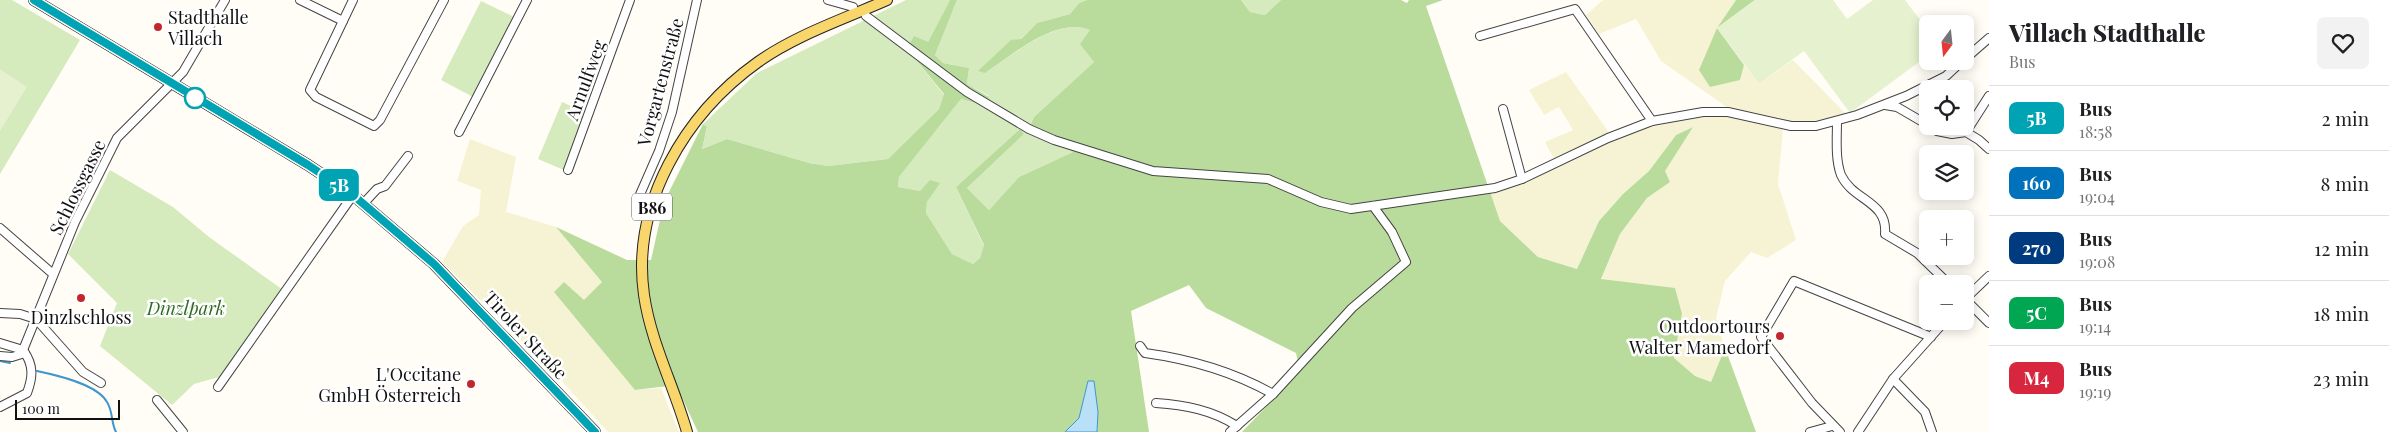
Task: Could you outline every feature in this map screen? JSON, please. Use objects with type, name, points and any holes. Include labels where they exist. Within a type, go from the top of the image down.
[{"type":"main road","name":"Tiroler Straße","points":[[34,0],[308,165],[353,195],[434,264],[595,432]]},
{"type":"main road","name":"B86","points":[[687,432],[666,374],[648,314],[643,275],[646,226],[658,188],[674,153],[686,133],[703,112],[723,91],[759,62],[805,36],[887,0]]},
{"type":"main road","name":"B86","points":[[684,421],[689,423],[693,432]]},
{"type":"street","name":"Schlossgasse","points":[[24,352],[75,222],[117,138],[183,72],[225,0]]},
{"type":"street","points":[[300,0],[343,21]]},
{"type":"street","points":[[353,0],[310,90],[316,97],[374,126],[380,120],[444,0]]},
{"type":"street","points":[[458,132],[527,0]]},
{"type":"street","name":"Arnulfweg","points":[[568,170],[630,0]]},
{"type":"street","name":"Vorgartenstraße","points":[[638,199],[659,151],[672,112],[697,0]]},
{"type":"street","points":[[828,0],[853,8]]},
{"type":"street","points":[[1480,36],[1575,9],[1652,121]]},
{"type":"street","points":[[866,16],[967,92],[1029,129],[1054,140],[1153,171],[1268,179],[1321,202],[1351,209],[1495,188],[1522,179],[1608,138],[1652,121],[1703,112],[1728,112],[1791,126],[1816,126],[1884,105],[1946,76],[1952,70]]},
{"type":"street","points":[[1974,50],[1989,38]]},
{"type":"street","points":[[1974,119],[1989,96]]},
{"type":"street","points":[[1884,105],[1898,107],[1919,120]]},
{"type":"street","points":[[1503,109],[1522,179]]},
{"type":"street","points":[[1837,121],[1837,154],[1842,175],[1854,191],[1881,212],[1885,234],[1917,253],[1940,275]]},
{"type":"street","points":[[1970,135],[1989,149]]},
{"type":"street","points":[[363,204],[377,189],[385,186],[408,156]]},
{"type":"street","points":[[218,386],[353,195]]},
{"type":"street","points":[[1230,432],[1272,394],[1352,308],[1406,262],[1392,232],[1373,206]]},
{"type":"street","points":[[0,228],[53,274]]},
{"type":"street","points":[[1974,290],[1989,276]]},
{"type":"street","points":[[1840,432],[1832,426],[1761,337],[1794,281],[1931,337]]},
{"type":"street","points":[[1974,308],[1989,323]]},
{"type":"street","points":[[0,313],[20,314],[36,319],[83,372],[101,383]]},
{"type":"street","points":[[1858,432],[1892,379],[1937,330]]},
{"type":"street","points":[[0,343],[24,352],[33,373],[27,393],[0,407]]},
{"type":"street","points":[[1140,346],[1145,353],[1184,359],[1254,383],[1272,394]]},
{"type":"street","points":[[0,356],[12,358],[24,352]]},
{"type":"street","points":[[1892,379],[1925,412],[1932,432]]},
{"type":"street","points":[[157,400],[182,432]]},
{"type":"street","points":[[1156,403],[1183,405],[1221,416],[1237,426]]},
{"type":"street","points":[[1810,432],[1832,426]]},
{"type":"shaded area","points":[[1603,0],[1736,0],[1717,28],[1740,80],[1744,65],[1759,84],[1793,60],[1846,114],[1783,128],[1778,184],[1796,240],[1767,258],[1751,252],[1725,281],[1716,318],[1725,348],[1711,382],[1695,376],[1674,358],[1682,315],[1601,280],[1620,234],[1647,198],[1670,182],[1664,171],[1692,127],[1676,135],[1649,171],[1623,194],[1599,221],[1577,269],[1538,257],[1500,221],[1488,191],[1555,161],[1545,142],[1573,130],[1559,107],[1544,115],[1529,90],[1566,72],[1610,134],[1728,108],[1661,61],[1636,19],[1599,34],[1586,15]]},
{"type":"shaded area","points":[[470,139],[516,157],[506,212],[556,227],[603,282],[584,300],[635,390],[661,388],[679,432],[608,432],[560,379],[442,262],[463,226],[479,215],[481,190],[457,181]]},
{"type":"green space","points":[[0,0],[12,0],[80,40],[0,174]]},
{"type":"green space","points":[[906,0],[950,0],[928,42],[907,49],[944,95],[939,109],[888,159],[828,166],[809,163],[727,139],[702,149],[707,128],[703,124],[757,73]]},
{"type":"green space","points":[[950,0],[957,0],[935,55],[943,63],[969,68],[967,84],[989,97],[985,106],[961,99],[899,177],[898,187],[920,191],[930,180],[940,183],[927,202],[926,213],[952,254],[973,264],[980,258],[984,245],[956,187],[1020,129],[1024,134],[967,188],[989,210],[1019,177],[1073,152],[1030,125],[1034,117],[1094,62],[1080,44],[1090,30],[1077,27],[1063,28],[1049,33],[1021,48],[985,73],[978,71],[1011,40],[1021,39],[1037,23],[1070,14],[1079,3],[1087,0],[1241,0],[1250,12],[1265,15],[1281,0],[1401,0],[1407,3],[1409,0],[1443,0],[1426,6],[1500,221],[1538,257],[1577,269],[1599,221],[1623,194],[1649,171],[1676,135],[1693,127],[1665,171],[1670,182],[1647,198],[1620,234],[1601,279],[1675,288],[1682,314],[1674,358],[1695,376],[1711,382],[1725,348],[1756,432],[1242,432],[1300,371],[1296,353],[1206,308],[1189,285],[1131,311],[1149,432],[1097,432],[1098,412],[1088,382],[1079,418],[1065,432],[698,432],[676,385],[635,390],[554,292],[564,282],[584,300],[602,282],[556,227],[627,260],[651,260],[664,202],[703,124],[707,127],[702,149],[727,139],[809,163],[828,166],[888,159],[939,109],[944,94],[907,49],[914,36],[928,42]]},
{"type":"green space","points":[[957,0],[1087,0],[1079,3],[1070,14],[1037,23],[985,73],[1036,40],[1064,28],[1078,27],[1091,30],[1094,62],[1034,117],[1030,124],[1073,152],[1019,177],[989,210],[967,188],[1024,134],[1020,129],[956,187],[984,246],[980,258],[973,264],[952,254],[926,213],[927,202],[939,183],[920,191],[898,187],[899,177],[961,99],[984,106],[989,96],[967,84],[969,68],[943,63],[935,55]]},
{"type":"green space","points":[[1241,0],[1281,0],[1265,15],[1250,12]]},
{"type":"green space","points":[[1736,0],[1755,0],[1717,28]]},
{"type":"green space","points":[[1755,0],[1833,0],[1847,19],[1873,0],[1905,0],[1919,18],[1919,62],[1850,113],[1804,51],[1759,84],[1717,28]]},
{"type":"green space","points":[[481,1],[514,17],[473,97],[441,80]]},
{"type":"green space","points":[[1717,28],[1744,65],[1740,80],[1710,87],[1699,70]]},
{"type":"green space","points":[[0,69],[27,87],[0,131]]},
{"type":"green space","points":[[562,102],[585,112],[564,170],[538,159]]},
{"type":"green space","name":"Dinzlpark","points":[[110,170],[173,207],[209,237],[286,292],[219,377],[194,384],[172,405],[100,346],[117,303],[68,254]]},
{"type":"water","points":[[1088,381],[1094,381],[1098,412],[1097,432],[1065,432],[1079,418]]},
{"type":"waterway","points":[[0,361],[10,363]]},
{"type":"waterway","points":[[37,371],[75,381],[95,390],[107,402],[116,432]]},
{"type":"bus line","name":"5B","points":[[34,0],[147,70],[308,165],[353,195],[407,239],[434,264],[595,432]]},
{"type":"place","name":"Stadthalle Villach","points":[[158,27]]},
{"type":"place","name":"Dinzlschloss","points":[[81,298]]},
{"type":"place","name":"Outdoortours Walter Mamedorf","points":[[1780,336]]},
{"type":"place","name":"L'Occitane GmbH Österreich","points":[[471,384]]}]
